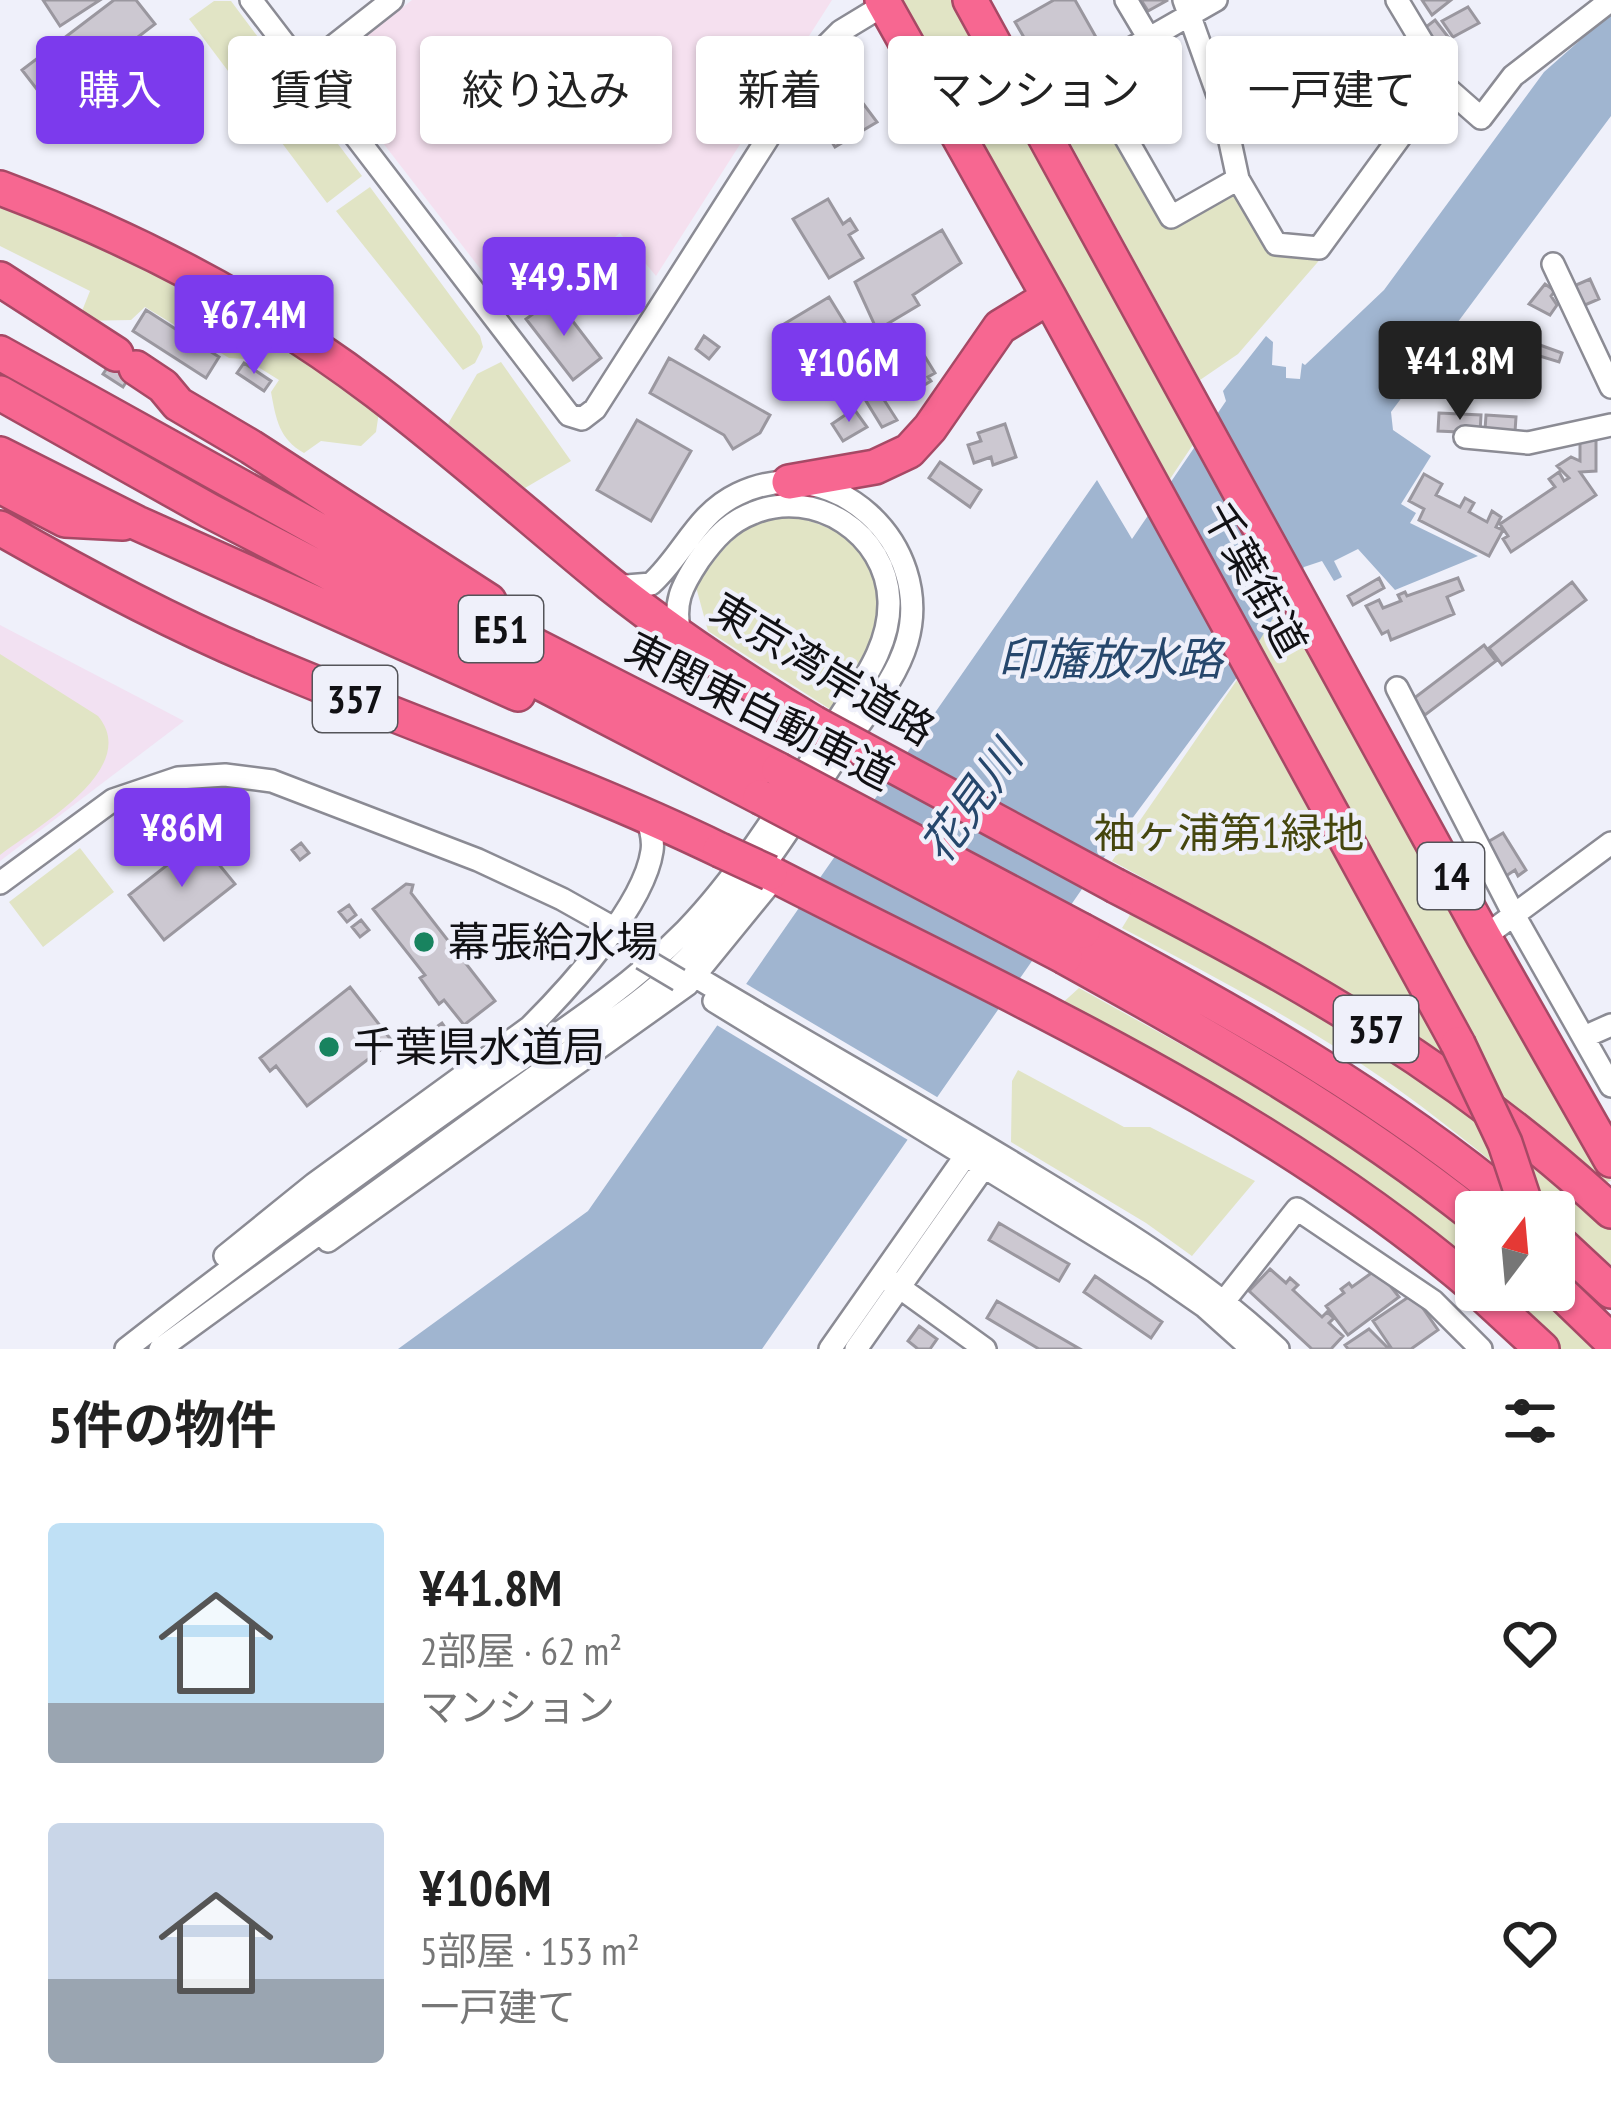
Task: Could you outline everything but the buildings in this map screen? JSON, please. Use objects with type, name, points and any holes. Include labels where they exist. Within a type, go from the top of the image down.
[{"type":"highway","name":"千葉街道","points":[[970,0],[990,36]]},
{"type":"highway","name":"千葉街道","points":[[883,2],[1458,1044],[1505,1143],[1520,1191]]},
{"type":"highway","name":"千葉街道","points":[[1051,144],[1484,937],[1611,1159]]},
{"type":"highway","name":"東京湾岸道路","points":[[0,188],[175,264],[300,338],[375,390],[680,635],[814,723],[1288,975],[1363,1020],[1526,1137],[1611,1210]]},
{"type":"highway","points":[[0,279],[123,366],[163,386],[178,404],[470,589],[592,675]]},
{"type":"highway","points":[[789,482],[874,467],[909,451],[1000,327],[1049,297]]},
{"type":"highway","name":"東関東自動車道","points":[[0,353],[227,482],[592,675],[769,784],[1074,944],[1313,1059],[1438,1143],[1499,1191]]},
{"type":"highway","name":"東関東自動車道","points":[[0,393],[190,500],[714,774],[769,784]]},
{"type":"highway","points":[[0,428],[89,485],[137,524]]},
{"type":"highway","points":[[0,444],[81,496]]},
{"type":"highway","points":[[0,454],[137,524],[680,765],[714,774]]},
{"type":"highway","points":[[0,469],[74,507],[137,524]]},
{"type":"highway","points":[[0,486],[65,520],[137,524]]},
{"type":"highway","name":"357","points":[[0,528],[65,566],[253,657],[645,814],[1055,1018],[1291,1150],[1388,1217],[1455,1271]]},
{"type":"highway","name":"東関東自動車道","points":[[1074,944],[1373,1138],[1455,1201]]},
{"type":"highway","points":[[1575,1258],[1611,1291]]},
{"type":"highway","points":[[1575,1309],[1611,1341]]},
{"type":"highway","name":"357","points":[[1501,1311],[1542,1349]]},
{"type":"highway","points":[[1557,1311],[1564,1349]]},
{"type":"street","points":[[251,0],[278,36]]},
{"type":"street","points":[[346,36],[392,0]]},
{"type":"street","points":[[1126,0],[1147,36]]},
{"type":"street","points":[[1149,36],[1186,7],[1216,0]]},
{"type":"street","points":[[1397,0],[1419,36]]},
{"type":"street","points":[[1458,98],[1481,118],[1513,76],[1611,0]]},
{"type":"street","points":[[360,144],[569,415],[582,419],[595,410],[828,44],[883,2]]},
{"type":"street","points":[[1186,7],[1223,110],[1238,179],[1276,244],[1318,248],[1394,144]]},
{"type":"street","points":[[1129,144],[1171,218],[1238,179]]},
{"type":"street","points":[[1553,264],[1611,387]]},
{"type":"street","points":[[1465,437],[1528,443],[1611,424]]},
{"type":"street","points":[[160,1349],[667,980],[744,892],[898,666],[910,630],[910,584],[890,535],[859,504],[824,488],[789,482],[754,487],[717,506],[651,584],[614,586]]},
{"type":"street","points":[[126,1349],[325,1198],[634,978],[691,925],[730,877],[874,663],[888,616],[883,571],[864,539],[838,518],[799,506],[761,509],[724,529],[685,581],[676,610],[680,635]]},
{"type":"street","points":[[1397,688],[1514,915],[1611,1086]]},
{"type":"street","points":[[0,884],[113,800],[157,782],[201,775],[272,782],[430,844],[611,933],[981,1154],[1166,1256],[1219,1307],[1252,1349]]},
{"type":"street","points":[[166,1317],[206,1271],[314,1184],[530,1027],[611,933],[646,870],[652,850],[645,814]]},
{"type":"street","points":[[1484,937],[1611,843]]},
{"type":"street","points":[[269,1268],[315,1250],[373,1211],[688,978],[776,876]]},
{"type":"street","points":[[1584,1037],[1611,1025]]},
{"type":"street","points":[[830,1349],[890,1281],[981,1154]]},
{"type":"street","points":[[1219,1307],[1297,1209],[1433,1301],[1480,1349]]},
{"type":"street","points":[[856,1349],[890,1281]]},
{"type":"street","points":[[890,1281],[985,1349]]},
{"type":"street","points":[[1219,1307],[1278,1349]]},
{"type":"shaded area","points":[[412,0],[832,0],[809,36],[696,36],[696,144],[740,144],[656,276],[620,233],[516,315],[384,144],[396,144],[396,36],[366,36]]},
{"type":"shaded area","points":[[0,625],[184,721],[0,861]]},
{"type":"green space","points":[[897,0],[956,0],[976,36],[917,36]]},
{"type":"green space","points":[[214,1],[231,1],[257,36],[228,36],[228,71],[189,19]]},
{"type":"green space","points":[[283,144],[338,144],[362,176],[327,203]]},
{"type":"green space","points":[[976,144],[1036,144],[1198,437],[1164,488]]},
{"type":"green space","points":[[1071,144],[1120,144],[1168,226],[1231,191],[1238,193],[1272,250],[1323,256],[1238,354],[1200,380]]},
{"type":"green space","points":[[370,187],[480,336],[483,347],[475,363],[463,370],[336,211]]},
{"type":"green space","points":[[0,204],[108,248],[247,323],[379,412],[376,432],[361,446],[321,441],[304,453],[284,435],[277,419],[271,392],[279,380],[245,359],[229,358],[145,307],[131,320],[78,321],[90,291],[0,246]]},
{"type":"green space","points":[[501,362],[571,461],[525,488],[448,424],[477,374]]},
{"type":"green space","points":[[785,516],[811,521],[851,542],[874,576],[878,621],[872,648],[836,713],[708,631],[696,587],[743,532]]},
{"type":"green space","points":[[1291,611],[1611,1181],[1605,1183],[1492,1089],[1251,650],[1275,616],[1281,624]]},
{"type":"green space","points":[[0,654],[98,716],[108,736],[106,756],[79,795],[0,855]]},
{"type":"green space","name":"袖ヶ浦第1緑地","points":[[1237,680],[1442,1052],[1267,945],[1112,861]]},
{"type":"green space","points":[[80,848],[114,892],[43,947],[9,902]]},
{"type":"green space","points":[[1136,905],[1373,1037],[1568,1191],[1527,1191],[1354,1059],[1122,928]]},
{"type":"green space","points":[[1079,988],[1334,1135],[1455,1223],[1455,1262],[1059,1006]]},
{"type":"green space","points":[[1018,1070],[1124,1127],[1150,1127],[1255,1181],[1192,1256],[1011,1142],[1012,1081]]},
{"type":"green space","points":[[1575,1197],[1611,1225],[1611,1265],[1575,1233]]},
{"type":"green space","points":[[1513,1311],[1553,1311],[1592,1349],[1554,1349]]},
{"type":"water","name":"印旛放水路","points":[[1611,13],[1611,116],[1391,412],[1393,430],[1431,456],[1401,504],[1416,513],[1410,523],[1478,556],[1395,590],[1358,549],[1334,561],[1342,577],[1334,581],[1322,561],[1304,567],[1238,676],[1114,843],[762,1349],[398,1349],[588,1211],[1097,480],[1132,539],[1226,401],[1223,391],[1266,336],[1273,342],[1272,365],[1286,367],[1286,378],[1300,379],[1302,363],[1384,290],[1544,72]]},
{"type":"pier","points":[[743,982],[942,1100],[913,1143],[715,1024]]},
{"type":"place","name":"幕張給水場","points":[[424,942]]},
{"type":"place","name":"千葉県水道局","points":[[329,1047]]},
{"type":"water label","name":"花見川","points":[[971,802]]}]
